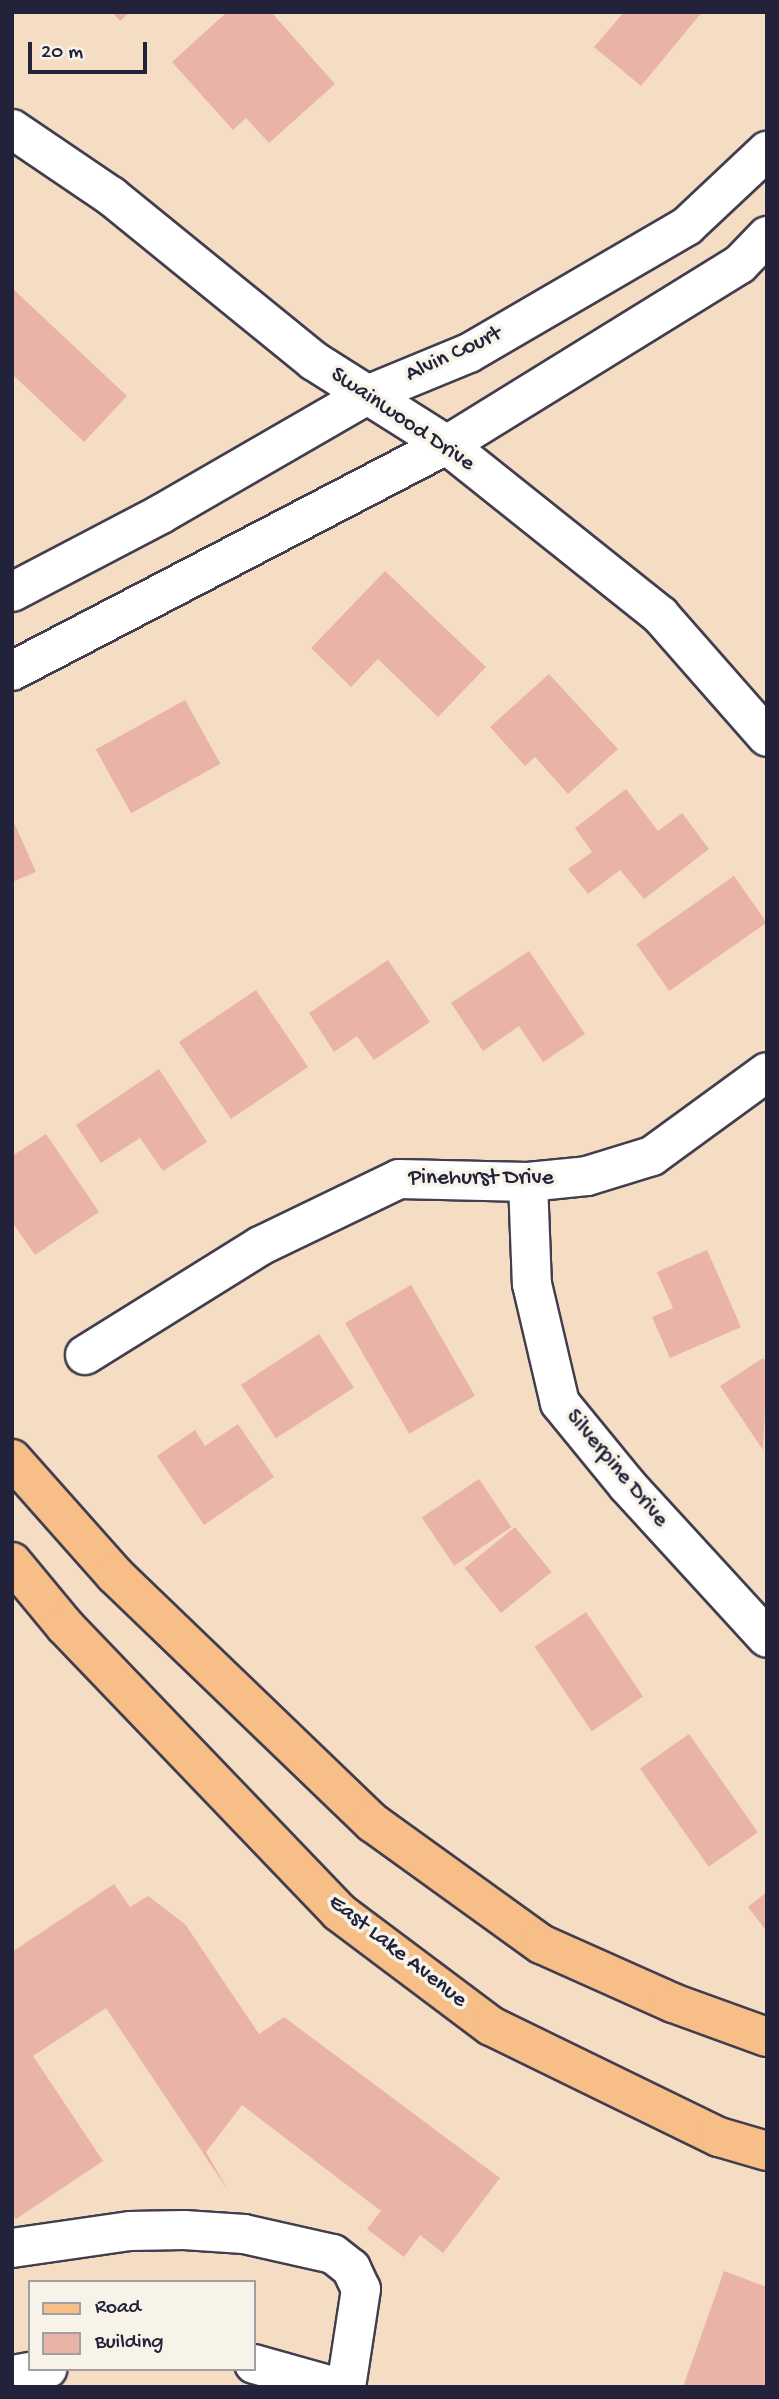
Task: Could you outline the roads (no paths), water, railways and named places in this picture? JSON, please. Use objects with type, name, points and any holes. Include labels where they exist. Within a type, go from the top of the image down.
[{"type":"main road","points":[[12,1459],[115,1575],[373,1823],[541,1944],[673,2003],[767,2037]]},
{"type":"main road","name":"East Lake Avenue","points":[[12,1562],[65,1626],[339,1912],[491,2026],[719,2137],[767,2151]]},
{"type":"street","name":"Swainwood Drive","points":[[12,129],[111,196],[314,361],[447,445],[660,615],[767,737]]},
{"type":"street","name":"Alvin Court","points":[[12,592],[161,514],[367,395],[468,353],[687,226],[767,151]]},
{"type":"street","points":[[12,671],[447,445],[740,264],[767,236]]},
{"type":"street","name":"Pinehurst Drive","points":[[85,1355],[260,1246],[399,1179],[528,1182],[587,1176],[652,1156],[767,1072]]},
{"type":"street","name":"Silverpine Drive","points":[[528,1182],[532,1284],[560,1403],[626,1485],[767,1638]]},
{"type":"street","points":[[12,2248],[130,2231],[184,2230],[244,2234],[332,2254],[351,2268],[361,2289],[346,2387]]},
{"type":"street","points":[[256,2365],[336,2387]]},
{"type":"street","points":[[12,2375],[35,2371]]}]
